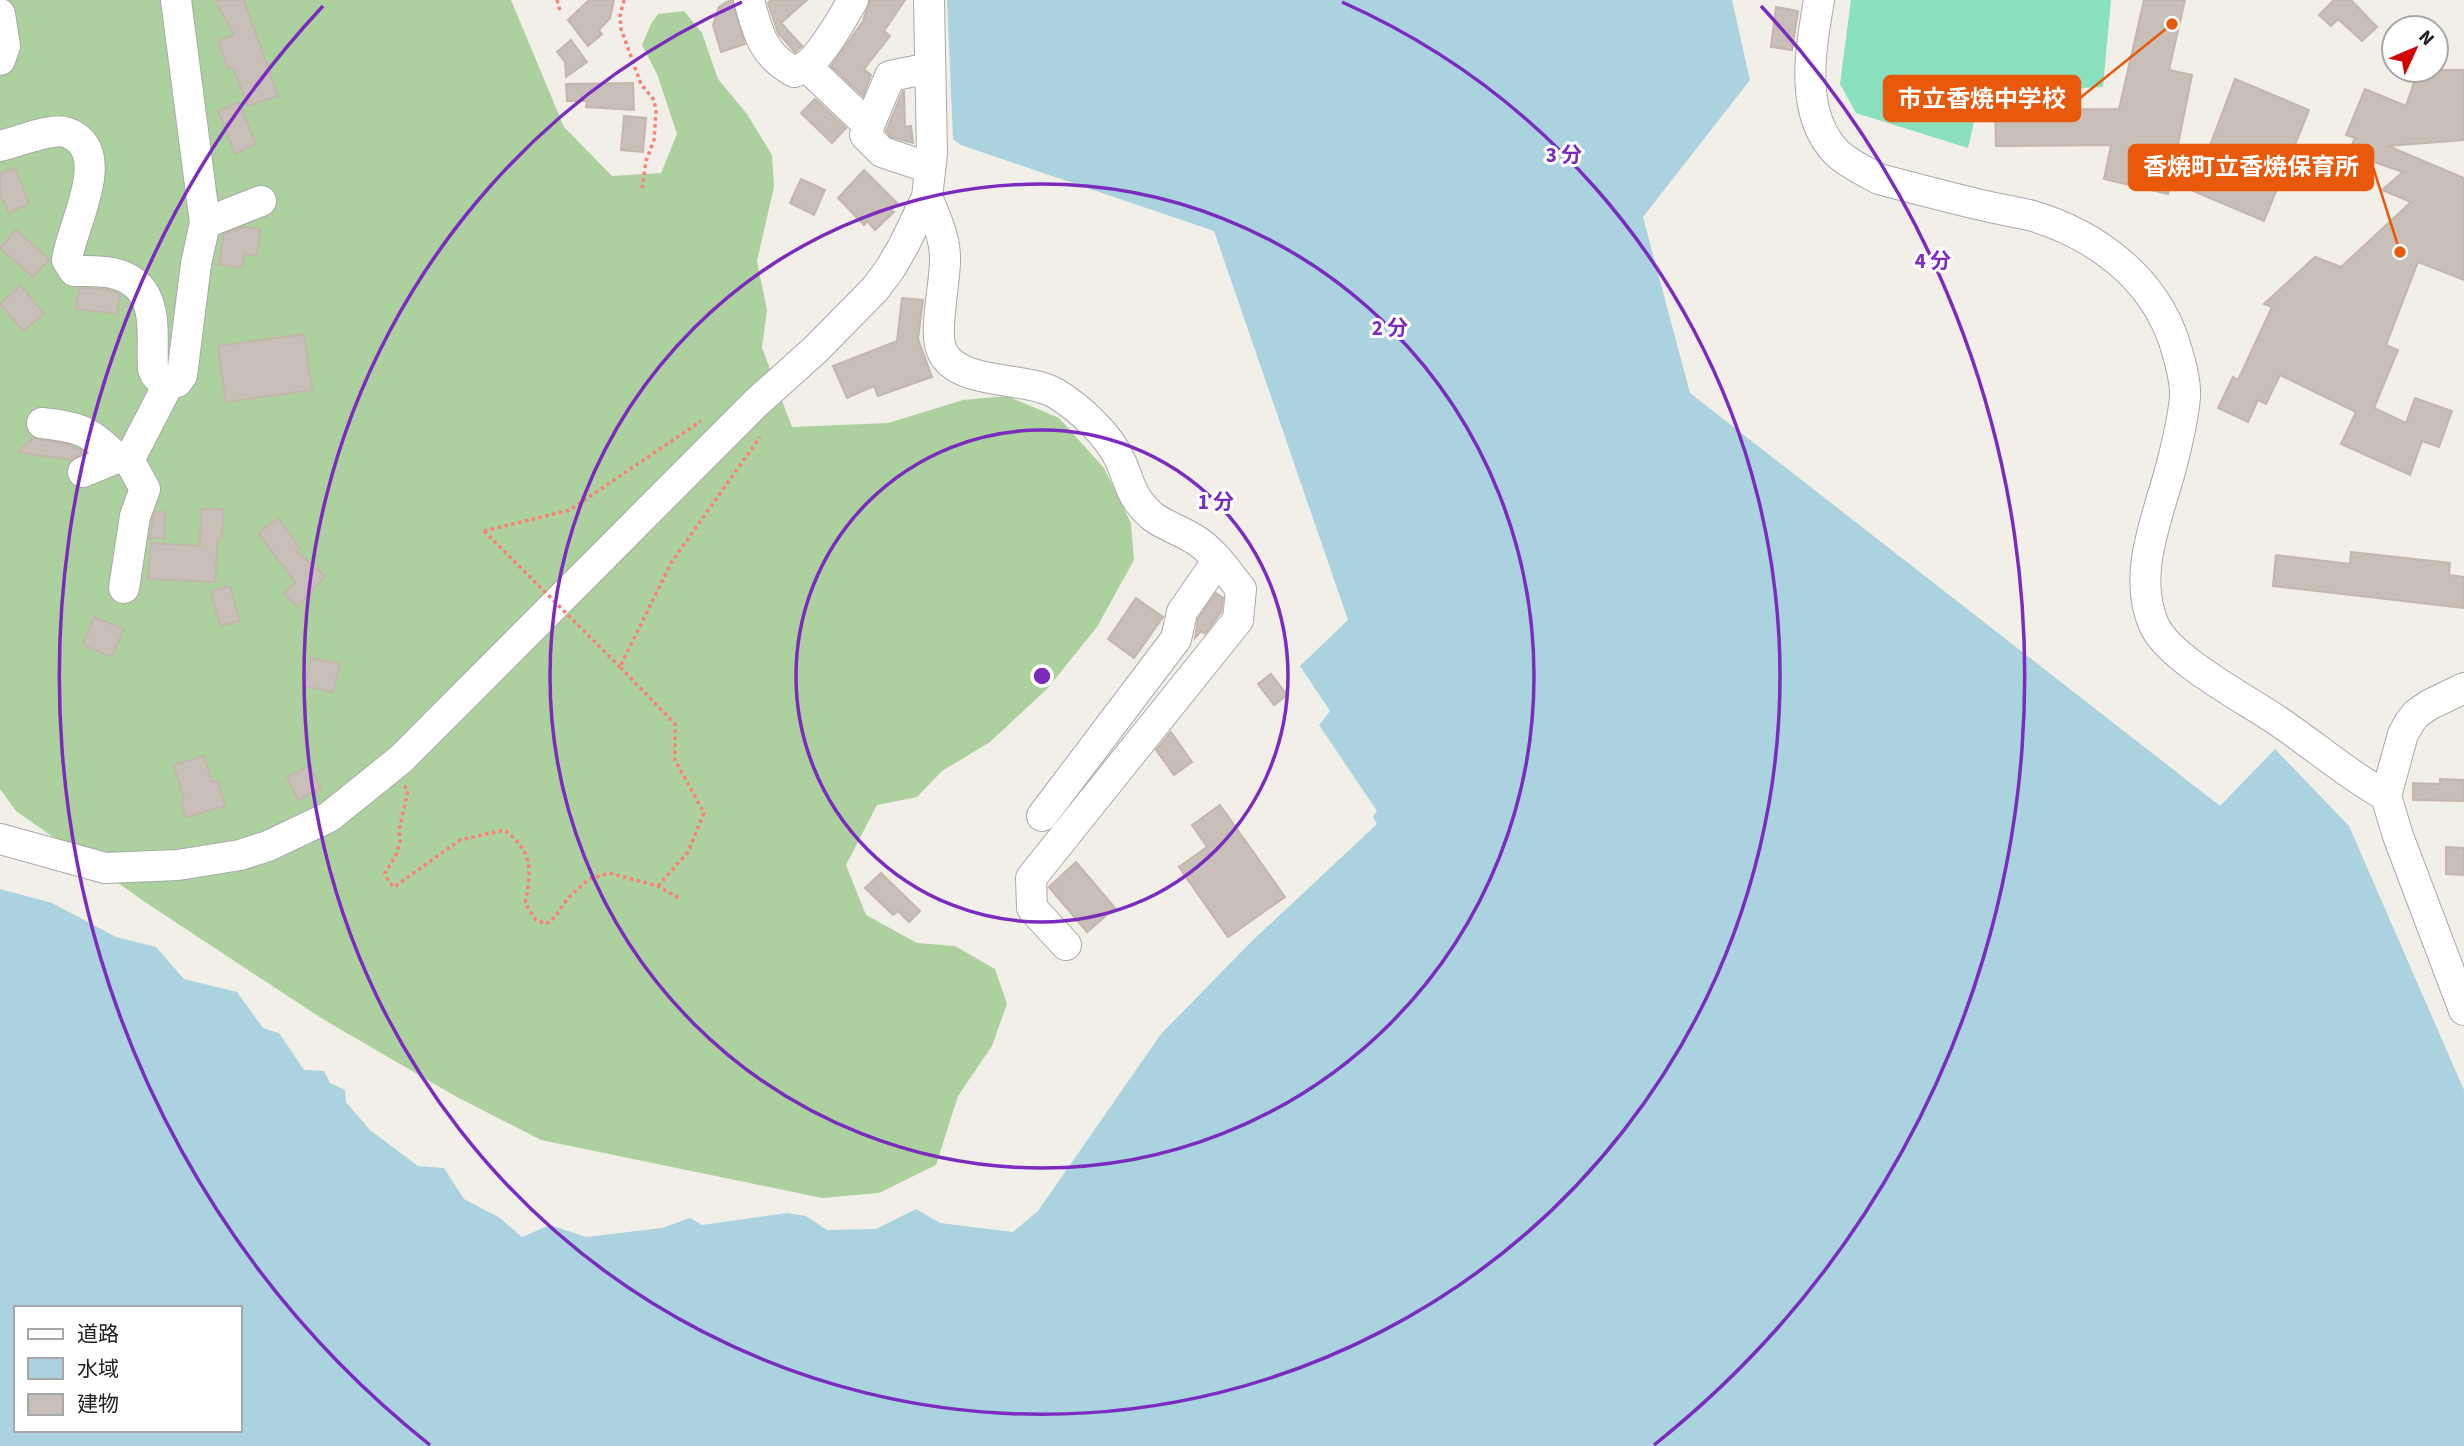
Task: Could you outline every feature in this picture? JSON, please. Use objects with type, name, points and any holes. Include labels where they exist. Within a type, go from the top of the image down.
[{"type":"street","points":[[0,146],[53,131],[68,132],[80,141],[88,154],[91,172],[69,243],[67,260],[74,271],[109,272],[132,280],[140,288],[150,305],[153,369],[158,379],[169,383],[177,382],[181,375],[196,264],[205,223],[176,0]]},
{"type":"street","points":[[750,0],[757,32],[764,47],[781,65],[794,72],[802,70],[822,49],[853,0]]},
{"type":"street","points":[[0,839],[105,868],[178,865],[240,855],[268,846],[328,817],[390,768],[756,403],[816,349],[875,289],[904,246],[929,183],[932,154],[929,0]]},
{"type":"street","points":[[1819,0],[1811,51],[1810,80],[1820,128],[1836,152],[1879,179],[2033,216],[2078,234],[2099,245],[2148,289],[2167,322],[2180,360],[2185,396],[2169,475],[2150,542],[2145,576],[2154,627],[2180,656],[2280,722],[2362,783],[2386,796]]},
{"type":"street","points":[[0,14],[5,46],[0,60]]},
{"type":"street","points":[[806,66],[869,126]]},
{"type":"street","points":[[930,68],[890,76],[865,135],[882,152],[929,183],[946,257],[940,345],[946,358],[969,372],[1054,392],[1072,405],[1104,435],[1120,461],[1130,491],[1154,517],[1198,541],[1218,560],[1241,589],[1238,620],[1031,878],[1032,908],[1066,945]]},
{"type":"street","points":[[205,223],[261,201]]},
{"type":"street","points":[[83,472],[123,459],[169,383]]},
{"type":"street","points":[[42,423],[72,426],[97,437],[123,459],[145,489],[135,516],[124,588]]},
{"type":"street","points":[[1042,816],[1176,639],[1182,612],[1218,560]]},
{"type":"street","points":[[2464,688],[2429,705],[2410,722],[2403,734],[2386,796],[2398,836],[2464,1010]]},
{"type":"path","points":[[557,0],[560,11]]},
{"type":"path","points":[[624,0],[620,16],[621,29],[641,83],[654,100],[656,111],[654,140],[646,161],[642,188]]},
{"type":"path","points":[[658,886],[688,852],[705,813],[675,760],[675,724],[484,531],[570,510],[702,420]]},
{"type":"path","points":[[620,667],[671,564],[765,430]]},
{"type":"path","points":[[390,768],[408,790],[399,831],[400,842],[385,873],[388,882],[394,887],[460,840],[504,830],[524,849],[530,867],[525,903],[536,920],[546,924],[555,918],[567,899],[589,878],[609,873],[658,886],[679,898]]},
{"type":"green space","points":[[0,0],[511,0],[564,127],[612,176],[661,173],[677,134],[657,74],[642,45],[658,14],[684,11],[702,33],[718,79],[747,114],[772,155],[774,187],[757,261],[767,310],[762,348],[792,427],[888,423],[963,400],[1007,396],[1059,418],[1104,468],[1131,523],[1134,560],[1097,627],[1047,689],[990,742],[942,771],[917,797],[877,805],[846,865],[866,915],[917,943],[955,946],[995,969],[1007,1004],[992,1046],[958,1096],[936,1165],[879,1193],[822,1198],[541,1140],[455,1096],[321,1018],[145,902],[16,811],[0,789]]},
{"type":"green space","points":[[1851,0],[2111,0],[2103,87],[1981,92],[1968,148],[1856,113],[1840,84]]},
{"type":"water","points":[[947,0],[1732,0],[1750,80],[1643,217],[1690,393],[2220,806],[2275,749],[2349,826],[2464,1090],[2464,1446],[0,1446],[0,889],[52,903],[116,937],[156,947],[184,979],[237,992],[263,1028],[279,1033],[304,1070],[324,1071],[330,1083],[345,1090],[346,1102],[370,1130],[418,1166],[444,1168],[464,1199],[500,1218],[522,1237],[550,1225],[586,1237],[662,1228],[690,1218],[702,1225],[787,1213],[806,1216],[827,1230],[876,1229],[916,1209],[940,1223],[1013,1232],[1038,1211],[1161,1034],[1252,941],[1377,824],[1373,817],[1377,811],[1319,725],[1330,711],[1300,666],[1348,620],[1214,231],[961,145],[953,139]]},
{"type":"building","points":[[215,0],[244,0],[278,96],[248,106],[233,67],[228,69],[218,41],[234,35]]},
{"type":"building","points":[[589,0],[614,0],[610,18],[599,30],[602,34],[588,46],[568,20]]},
{"type":"building","points":[[730,0],[745,44],[721,52],[713,25],[719,7]]},
{"type":"building","points":[[771,0],[807,0],[781,23],[802,46],[795,52],[778,33],[768,3]]},
{"type":"building","points":[[870,0],[905,0],[884,31],[890,36],[864,69],[871,75],[863,96],[831,66],[863,21]]},
{"type":"building","points":[[2144,0],[2185,0],[2169,70],[2192,75],[2168,194],[2104,179],[2111,145],[1996,146],[1995,110],[2119,109]]},
{"type":"building","points":[[2334,0],[2351,0],[2377,27],[2362,41],[2338,19],[2331,26],[2319,15]]},
{"type":"building","points":[[1776,7],[1798,11],[1792,50],[1771,47]]},
{"type":"building","points":[[571,40],[587,62],[566,77],[565,62],[557,52]]},
{"type":"building","points":[[2450,70],[2464,70],[2464,140],[2388,146],[2464,178],[2464,280],[2418,262],[2386,345],[2398,350],[2374,408],[2406,423],[2415,398],[2452,411],[2439,447],[2422,441],[2410,475],[2341,444],[2356,412],[2280,375],[2266,404],[2258,400],[2248,422],[2218,408],[2233,377],[2238,380],[2272,307],[2264,304],[2315,257],[2341,267],[2411,202],[2382,190],[2403,172],[2348,153],[2355,138],[2346,135],[2365,89],[2406,106],[2413,84],[2450,84]]},
{"type":"building","points":[[2235,79],[2309,110],[2264,221],[2193,191]]},
{"type":"building","points":[[633,83],[634,110],[586,107],[587,101],[567,101],[566,84]]},
{"type":"building","points":[[903,91],[905,127],[911,126],[913,143],[891,137],[886,131]]},
{"type":"building","points":[[815,99],[846,128],[832,143],[801,113]]},
{"type":"building","points":[[239,102],[256,144],[235,154],[218,111]]},
{"type":"building","points":[[624,116],[646,118],[643,152],[621,150]]},
{"type":"building","points":[[15,168],[29,204],[9,213],[0,194],[0,174]]},
{"type":"building","points":[[864,170],[897,203],[890,209],[894,212],[875,230],[867,221],[864,225],[838,198]]},
{"type":"building","points":[[801,179],[825,190],[814,215],[790,203]]},
{"type":"building","points":[[242,227],[260,229],[257,256],[244,254],[242,268],[219,264],[224,234]]},
{"type":"building","points":[[16,230],[49,259],[33,277],[0,248]]},
{"type":"building","points":[[21,285],[44,314],[23,331],[0,304]]},
{"type":"building","points":[[79,288],[104,289],[120,294],[117,314],[76,309]]},
{"type":"building","points":[[902,298],[923,300],[918,339],[932,377],[878,396],[874,386],[847,398],[833,366],[897,341]]},
{"type":"building","points":[[304,334],[312,390],[226,402],[218,346]]},
{"type":"building","points":[[33,438],[70,445],[81,451],[81,454],[71,460],[18,452]]},
{"type":"building","points":[[201,509],[223,509],[222,538],[218,538],[215,582],[148,579],[151,543],[200,546]]},
{"type":"building","points":[[155,512],[165,512],[165,538],[149,538]]},
{"type":"building","points":[[278,518],[300,548],[296,551],[325,576],[298,607],[284,594],[295,582],[258,533]]},
{"type":"building","points":[[2351,552],[2450,563],[2449,575],[2464,577],[2464,608],[2273,586],[2276,555],[2350,564]]},
{"type":"building","points":[[230,586],[240,621],[220,626],[211,591]]},
{"type":"building","points":[[1216,593],[1223,598],[1221,612],[1205,634],[1201,631],[1195,638],[1198,619]]},
{"type":"building","points":[[1136,598],[1163,617],[1134,658],[1108,639]]},
{"type":"building","points":[[94,617],[124,629],[112,657],[83,645]]},
{"type":"building","points":[[311,658],[340,664],[333,692],[305,686]]},
{"type":"building","points":[[1271,674],[1287,695],[1274,705],[1258,684]]},
{"type":"building","points":[[1171,732],[1192,762],[1174,775],[1156,750]]},
{"type":"building","points":[[204,756],[212,782],[218,780],[225,806],[186,817],[174,765]]},
{"type":"building","points":[[310,766],[321,789],[298,800],[287,776]]},
{"type":"building","points":[[2440,779],[2464,780],[2464,801],[2413,800],[2413,783],[2440,784]]},
{"type":"building","points":[[1220,805],[1285,897],[1228,937],[1179,867],[1207,847],[1192,825]]},
{"type":"building","points":[[2446,847],[2464,848],[2464,875],[2446,874]]},
{"type":"building","points":[[1076,862],[1115,908],[1087,932],[1049,887]]},
{"type":"building","points":[[881,873],[920,911],[909,922],[898,911],[893,915],[865,888]]},
{"type":"place","name":"市立香焼中学校","points":[[2172,24]]},
{"type":"place","name":"香焼町立香焼保育所","points":[[2400,252]]}]
